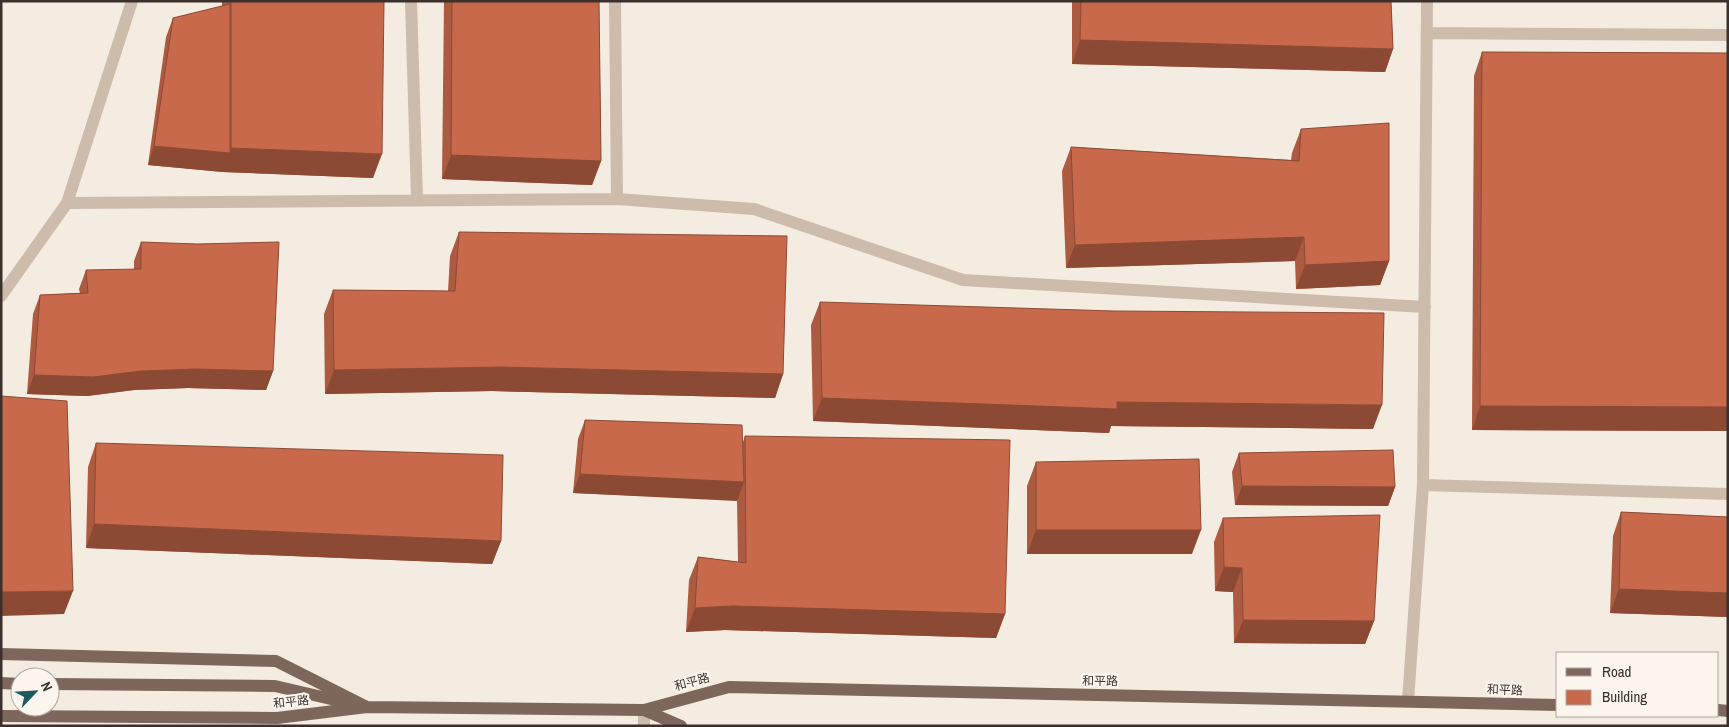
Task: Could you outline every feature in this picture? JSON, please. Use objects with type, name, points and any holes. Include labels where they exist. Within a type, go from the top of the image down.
[{"type":"main road","points":[[1,654],[276,661],[367,708]]},
{"type":"main road","points":[[60,684],[276,686],[367,708]]},
{"type":"main road","name":"和平路","points":[[1,716],[277,718],[367,708],[644,710],[729,687],[1556,705]]},
{"type":"main road","name":"和平路","points":[[644,710],[681,726]]},
{"type":"street","points":[[1,296],[67,203],[132,1]]},
{"type":"street","points":[[411,1],[417,199]]},
{"type":"street","points":[[615,1],[618,199]]},
{"type":"street","points":[[1408,701],[1423,485],[1427,1]]},
{"type":"street","points":[[1426,33],[1728,35]]},
{"type":"street","points":[[67,203],[618,199],[754,209],[963,280],[1425,307]]},
{"type":"street","points":[[1423,485],[1728,494]]},
{"type":"street","points":[[644,710],[644,726]]},
{"type":"building","points":[[231,1],[384,1],[382,154],[231,148]]},
{"type":"building","points":[[452,1],[599,1],[601,161],[451,155]]},
{"type":"building","points":[[1081,1],[1391,1],[1393,49],[1080,40]]},
{"type":"building","points":[[230,4],[230,153],[154,146],[173,18]]},
{"type":"building","points":[[1482,52],[1728,53],[1728,407],[1480,406]]},
{"type":"building","points":[[1389,123],[1389,261],[1305,265],[1304,237],[1075,245],[1071,147],[1299,161],[1301,129]]},
{"type":"building","points":[[459,232],[787,236],[783,374],[501,367],[334,370],[333,290],[455,291]]},
{"type":"building","points":[[141,242],[197,244],[279,242],[273,371],[195,369],[141,371],[93,377],[34,375],[40,295],[88,293],[86,270],[141,269]]},
{"type":"building","points":[[820,302],[1114,311],[1384,313],[1382,405],[1117,402],[1117,409],[822,398]]},
{"type":"building","points":[[1,396],[67,401],[73,591],[1,592]]},
{"type":"building","points":[[585,420],[742,425],[744,482],[580,474]]},
{"type":"building","points":[[745,436],[1010,440],[1005,614],[733,606],[695,608],[698,557],[746,563]]},
{"type":"building","points":[[96,443],[503,455],[501,541],[94,524]]},
{"type":"building","points":[[1393,450],[1395,487],[1242,486],[1239,453]]},
{"type":"building","points":[[1199,459],[1201,530],[1036,530],[1036,462]]},
{"type":"building","points":[[1621,512],[1728,517],[1728,593],[1619,589]]},
{"type":"building","points":[[1380,515],[1374,621],[1243,620],[1242,568],[1224,567],[1223,518]]}]
